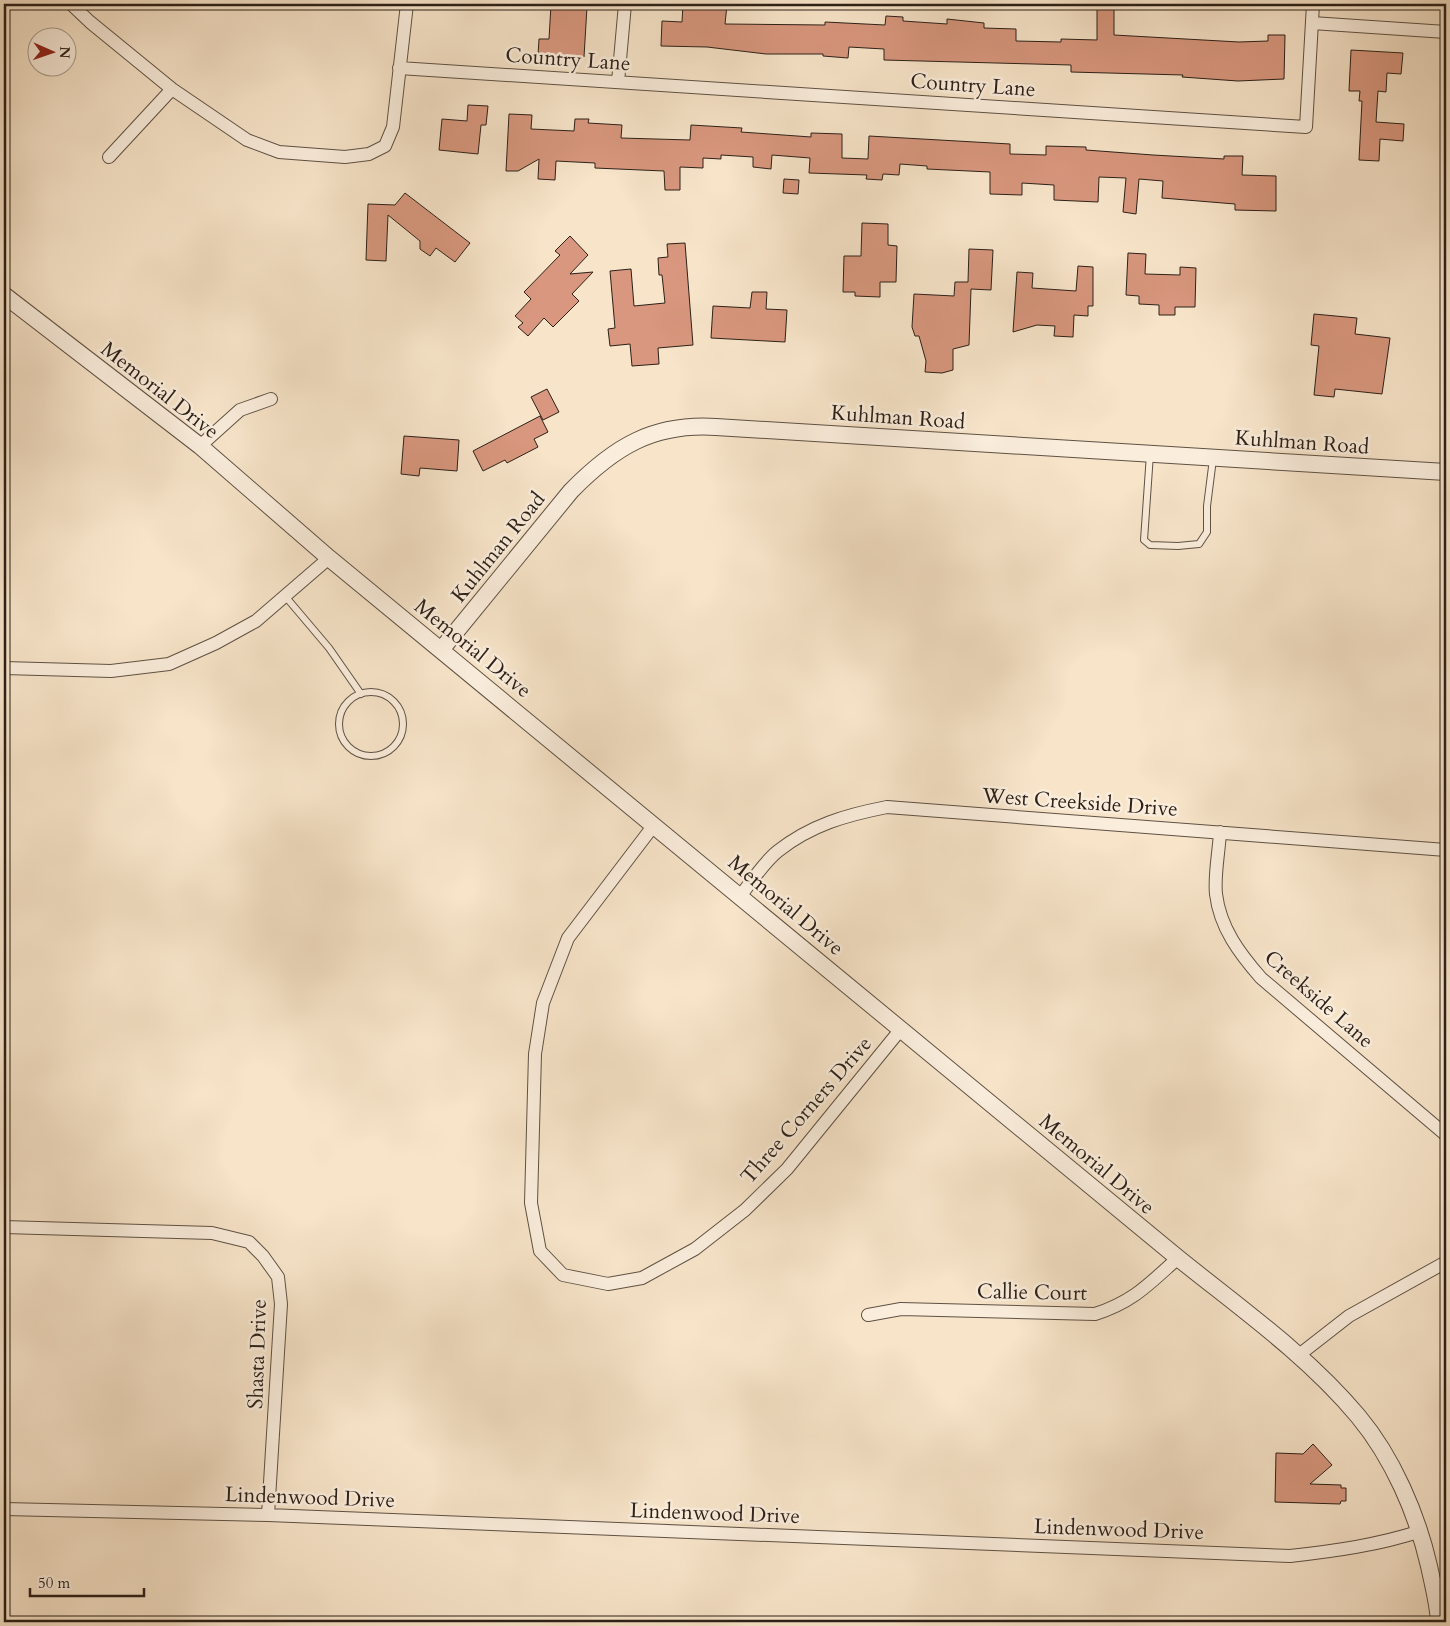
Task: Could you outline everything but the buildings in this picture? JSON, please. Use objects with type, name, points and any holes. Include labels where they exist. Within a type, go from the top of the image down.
[{"type":"street","points":[[71,4],[90,22],[172,89],[247,140],[279,152],[345,157],[369,154],[385,146],[393,128],[407,4]]},
{"type":"street","points":[[618,82],[625,4]]},
{"type":"street","points":[[1313,4],[1312,23],[1446,32]]},
{"type":"street","name":"Country Lane","points":[[399,68],[1306,127],[1312,23]]},
{"type":"street","points":[[109,158],[172,89]]},
{"type":"street","name":"Memorial Drive","points":[[4,295],[200,446],[329,558],[741,895],[1178,1258],[1299,1355],[1358,1416],[1383,1452],[1421,1532],[1441,1611]]},
{"type":"street","points":[[200,446],[240,410],[270,399]]},
{"type":"street","name":"Kuhlman Road","points":[[441,650],[571,491],[593,469],[630,443],[650,435],[679,429],[710,426],[1446,472]]},
{"type":"street","points":[[4,668],[111,671],[169,664],[216,643],[256,621],[329,558]]},
{"type":"street","name":"West Creekside Drive","points":[[741,895],[776,852],[814,827],[846,815],[887,808],[1446,850]]},
{"type":"street","name":"Three Corners Drive","points":[[654,825],[568,938],[543,1003],[535,1054],[532,1204],[540,1251],[563,1275],[608,1284],[642,1278],[695,1249],[745,1210],[787,1169],[901,1029]]},
{"type":"street","name":"Creekside Lane","points":[[1220,832],[1216,894],[1226,930],[1242,957],[1262,978],[1446,1135]]},
{"type":"street","name":"Shasta Drive","points":[[4,1227],[212,1232],[249,1242],[263,1256],[278,1277],[281,1304],[268,1515]]},
{"type":"street","name":"Callie Court","points":[[868,1315],[901,1309],[1095,1314],[1117,1307],[1134,1298],[1178,1258]]},
{"type":"street","points":[[1299,1355],[1349,1316],[1446,1262]]},
{"type":"street","name":"Lindenwood Drive","points":[[4,1509],[268,1515],[1290,1556],[1342,1551],[1421,1532]]},
{"type":"lane","points":[[1150,454],[1144,540],[1150,544],[1178,546],[1199,544],[1207,532],[1207,506],[1213,458]]},
{"type":"lane","points":[[285,596],[329,648],[361,694]]},
{"type":"lane","points":[[372,692],[382,694],[392,700],[398,708],[402,724],[399,740],[392,748],[382,754],[362,755],[346,744],[341,735],[340,720],[344,706],[361,694],[372,692]]}]
